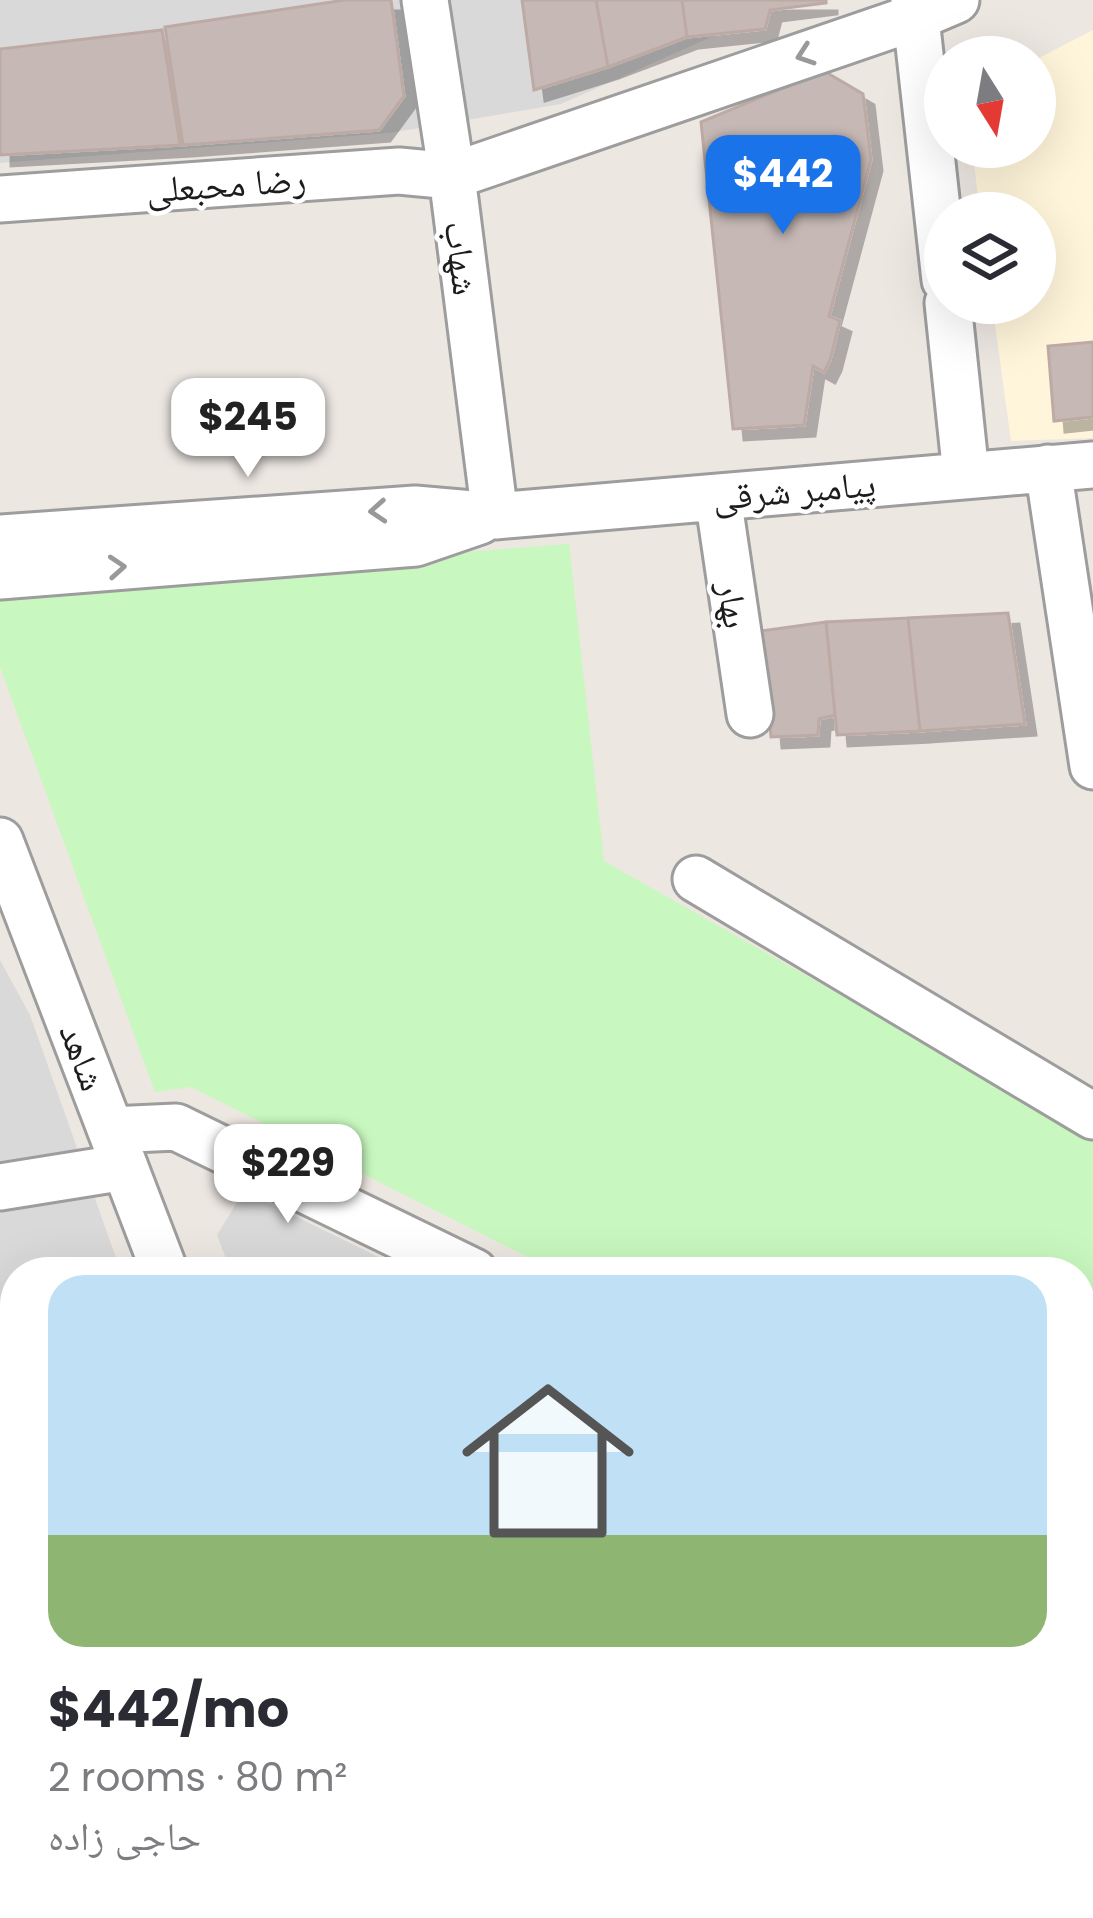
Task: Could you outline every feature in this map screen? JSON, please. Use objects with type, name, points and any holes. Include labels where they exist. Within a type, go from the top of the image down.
[{"type":"street","name":"شهاب","points":[[425,0],[495,516]]},
{"type":"street","points":[[452,176],[929,6],[940,192]]},
{"type":"street","name":"رضا محبعلی","points":[[0,199],[400,172],[452,176]]},
{"type":"street","points":[[950,324],[966,475]]},
{"type":"street","name":"پیامبر شرقی","points":[[0,538],[415,508],[495,516],[1093,465]]},
{"type":"street","points":[[1048,468],[1093,766]]},
{"type":"street","name":"بهار","points":[[718,496],[750,714]]},
{"type":"street","name":"پیامبر شرقی","points":[[0,575],[416,543],[495,516]]},
{"type":"street","name":"شاهد","points":[[0,843],[159,1257]]},
{"type":"street","points":[[696,879],[1093,1116]]},
{"type":"street","points":[[0,1187],[176,1127],[443,1257]]},
{"type":"shaded area","points":[[0,0],[794,0],[561,104],[390,133],[0,163]]},
{"type":"shaded area","points":[[1093,30],[1093,438],[1011,441],[995,324],[1056,324],[1056,192],[977,192],[975,168],[1056,168],[1056,49]]},
{"type":"shaded area","points":[[0,960],[30,1015],[116,1257],[0,1257]]},
{"type":"shaded area","points":[[244,1191],[378,1257],[225,1257],[217,1235]]},
{"type":"green space","points":[[569,544],[604,861],[1093,1138],[1093,1257],[527,1257],[191,1087],[155,1092],[0,667],[0,587]]},
{"type":"building","points":[[345,0],[391,0],[404,96],[379,130],[183,145],[165,27]]},
{"type":"building","points":[[522,0],[596,0],[608,67],[534,90]]},
{"type":"building","points":[[596,0],[682,0],[687,37],[608,67]]},
{"type":"building","points":[[682,0],[826,3],[770,10],[765,29],[687,37]]},
{"type":"building","points":[[162,30],[180,145],[0,155],[0,49]]},
{"type":"building","points":[[824,71],[863,94],[871,160],[829,316],[840,321],[824,372],[813,366],[804,425],[733,429],[701,122]]},
{"type":"building","points":[[1093,342],[1093,417],[1054,421],[1048,346]]},
{"type":"building","points":[[1008,613],[1025,724],[920,731],[908,618]]},
{"type":"building","points":[[908,618],[920,731],[837,735],[826,622]]},
{"type":"building","points":[[826,622],[835,715],[819,719],[818,735],[771,737],[761,631]]}]
